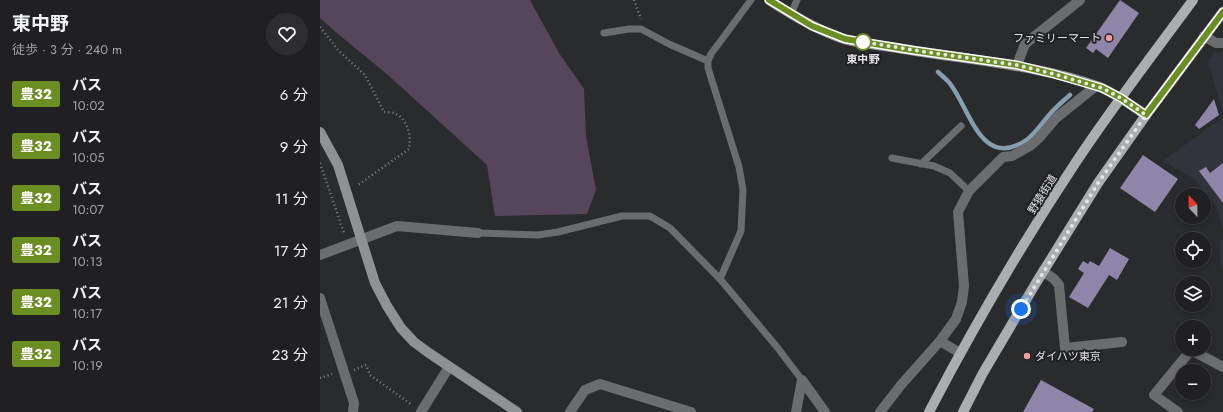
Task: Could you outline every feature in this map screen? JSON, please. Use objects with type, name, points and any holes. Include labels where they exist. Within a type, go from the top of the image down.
[{"type":"main road","name":"野猿街道","points":[[929,412],[960,353],[1012,263],[1076,161],[1193,0]]},
{"type":"main road","points":[[963,412],[987,367],[1098,183],[1146,115],[1223,12]]},
{"type":"street","points":[[769,0],[812,26],[845,39],[1017,65],[1054,74],[1096,86],[1121,98],[1146,115]]},
{"type":"street","points":[[1017,65],[1025,44],[1080,0]]},
{"type":"street","points":[[1204,36],[1216,43],[1223,43]]},
{"type":"street","points":[[880,412],[901,385],[940,341],[956,319],[962,302],[964,286],[958,212],[969,191],[1003,157],[1012,156],[1030,146],[1056,118],[1096,86]]},
{"type":"street","points":[[320,132],[338,165],[375,282],[394,317],[414,342],[517,412]]},
{"type":"street","points":[[320,255],[397,226],[478,233]]},
{"type":"street","points":[[1044,271],[1059,285],[1065,348],[1122,342]]},
{"type":"street","points":[[320,298],[354,404],[353,412]]},
{"type":"street","points":[[940,341],[960,353]]},
{"type":"street","points":[[1178,412],[1154,395],[1191,350],[1223,367]]},
{"type":"street","points":[[421,412],[449,367]]},
{"type":"street","points":[[796,412],[802,380]]},
{"type":"street","points":[[802,380],[825,412]]},
{"type":"street","points":[[570,412],[585,390],[600,384],[691,412]]},
{"type":"lane","points":[[720,279],[741,232],[743,190],[739,167],[708,68],[708,61],[711,54],[751,0]]},
{"type":"lane","points":[[791,14],[797,0]]},
{"type":"lane","points":[[604,33],[629,29],[641,29],[669,44],[708,61]]},
{"type":"lane","points":[[921,164],[961,126]]},
{"type":"lane","points":[[892,158],[934,166],[950,173],[969,191]]},
{"type":"lane","points":[[478,233],[538,235],[558,232],[622,216],[650,216],[670,228],[720,279],[777,347],[802,380]]},
{"type":"path","points":[[634,0],[646,32]]},
{"type":"path","points":[[320,27],[340,51],[364,75],[384,112],[396,114],[408,128],[410,141],[408,149],[358,185]]},
{"type":"path","points":[[320,163],[348,245]]},
{"type":"path","points":[[345,373],[366,365],[370,375],[421,412]]},
{"type":"shaded area","points":[[320,0],[530,0],[559,53],[584,89],[586,136],[596,190],[587,214],[495,216],[487,165],[388,75],[320,18]]},
{"type":"shaded area","points":[[1223,51],[1223,113],[1208,61],[1215,52],[1220,53]]},
{"type":"shaded area","points":[[1223,117],[1223,232],[1217,207],[1211,199],[1211,188],[1202,188],[1196,180],[1163,161]]},
{"type":"shaded area","points":[[1223,239],[1223,271],[1221,267],[1219,241]]},
{"type":"building","points":[[1120,0],[1139,13],[1108,58],[1096,49],[1093,53],[1086,48]]},
{"type":"building","points":[[1214,99],[1219,115],[1199,129],[1195,125]]},
{"type":"building","points":[[1143,155],[1178,179],[1155,212],[1120,188]]},
{"type":"building","points":[[1223,163],[1223,203],[1199,171],[1206,167],[1210,173]]},
{"type":"building","points":[[1110,248],[1129,259],[1117,280],[1109,275],[1088,308],[1069,297],[1084,273],[1078,269],[1083,261],[1088,264],[1090,261],[1099,266]]},
{"type":"building","points":[[1041,380],[1094,409],[1092,412],[1023,412]]},
{"type":"waterway","points":[[938,72],[951,85],[980,134],[989,143],[999,148],[1012,147],[1028,139],[1070,95]]},
{"type":"bus line","name":"豊32","points":[[769,0],[812,26],[845,39],[1017,65],[1054,74],[1102,88],[1121,98],[1146,115],[1223,12]]},
{"type":"place","name":"ファミリーマート","points":[[1109,38]]},
{"type":"place","name":"東中野","points":[[863,42]]},
{"type":"place","name":"ダイハツ東京","points":[[1027,356]]},
{"type":"route","points":[[863,42],[858,41],[1017,65],[1054,74],[1102,88],[1121,98],[1146,115],[1098,183],[1021,309]]}]
